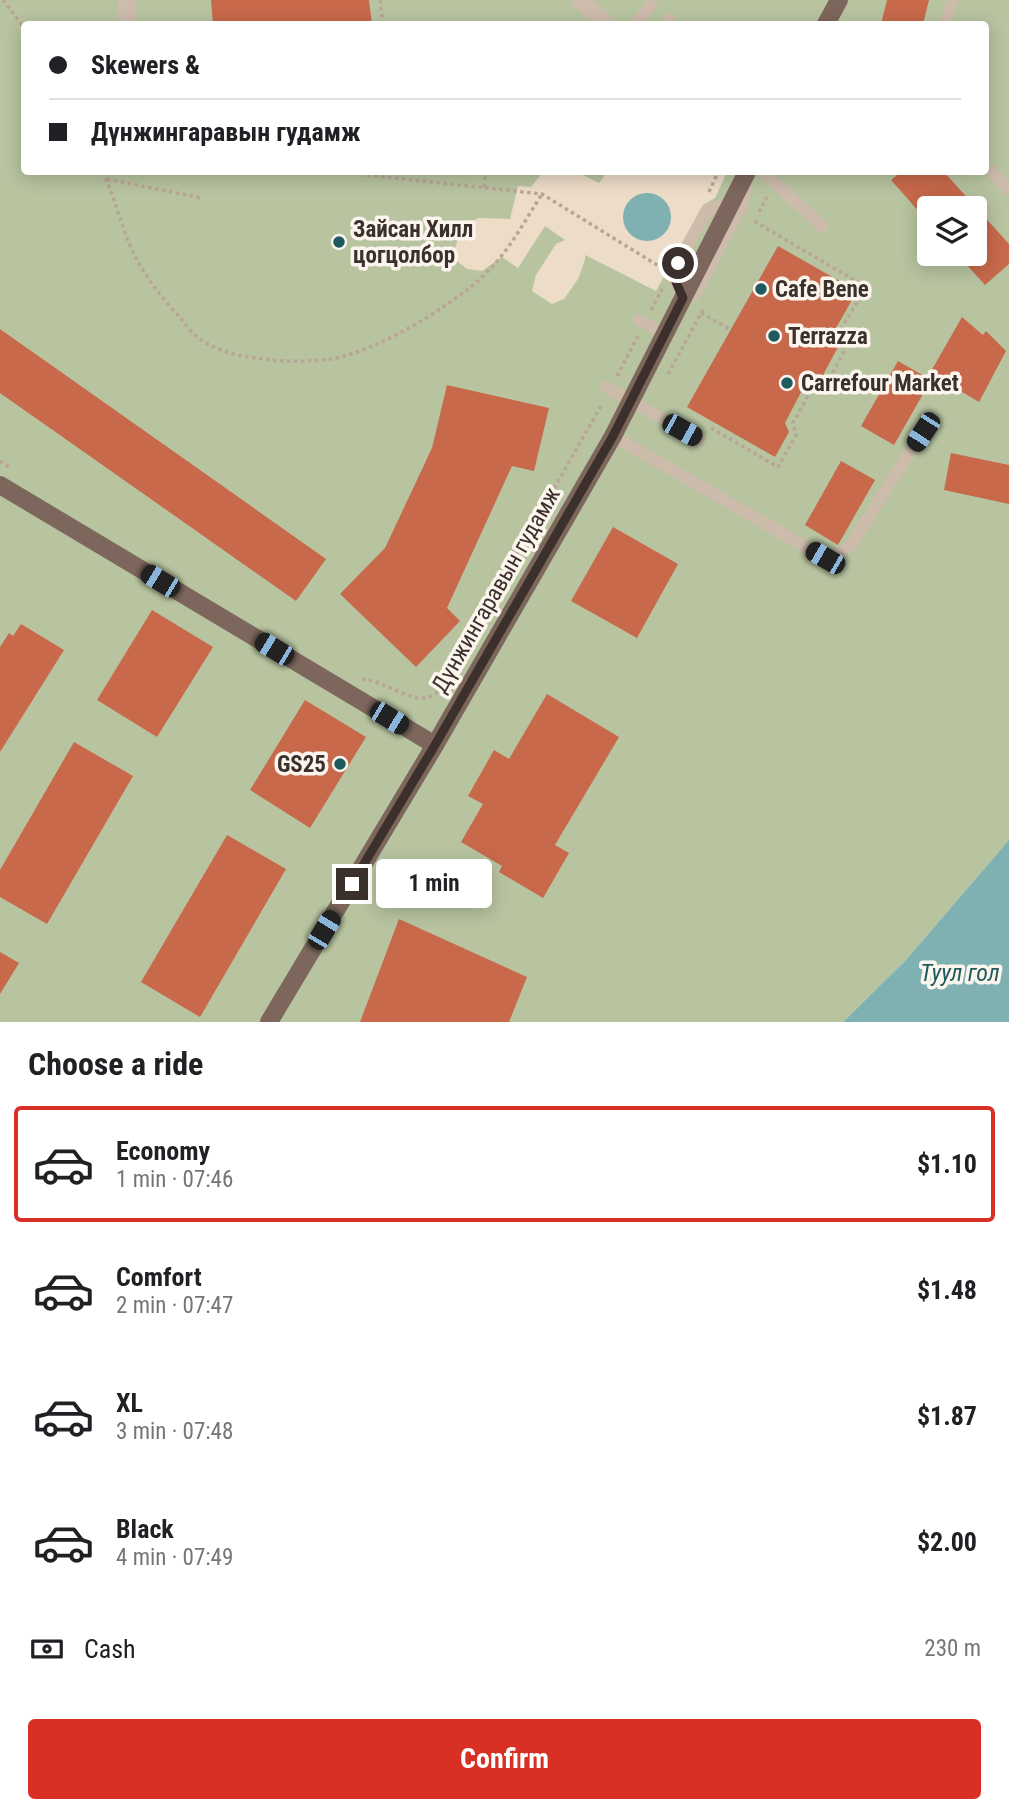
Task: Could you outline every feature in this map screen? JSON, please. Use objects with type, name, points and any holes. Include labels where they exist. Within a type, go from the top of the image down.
[{"type":"main road","points":[[828,21],[839,0]]},
{"type":"main road","name":"Дүнжингаравын гудамж","points":[[269,1022],[435,745],[613,436],[731,203],[750,175]]},
{"type":"main road","points":[[0,485],[435,745]]},
{"type":"street","points":[[126,21],[127,0]]},
{"type":"street","points":[[580,0],[603,21]]},
{"type":"lane","points":[[947,21],[953,0]]},
{"type":"lane","points":[[638,21],[652,4]]},
{"type":"lane","points":[[989,169],[1009,190]]},
{"type":"lane","points":[[683,298],[694,296],[743,204],[751,175]]},
{"type":"lane","points":[[756,175],[822,226]]},
{"type":"lane","points":[[642,321],[665,332]]},
{"type":"lane","points":[[608,388],[699,439]]},
{"type":"lane","points":[[613,436],[825,558],[850,546],[923,432]]},
{"type":"path","points":[[3,0],[21,24]]},
{"type":"path","points":[[380,0],[383,21]]},
{"type":"path","points":[[104,175],[129,242],[157,293],[196,336],[214,347],[237,355],[294,362],[332,359],[354,353],[403,331],[446,305],[502,257],[542,194]]},
{"type":"path","points":[[387,175],[542,194],[662,268]]},
{"type":"path","points":[[484,187],[486,175]]},
{"type":"path","points":[[709,193],[717,175]]},
{"type":"path","points":[[106,179],[201,198]]},
{"type":"path","points":[[711,428],[778,467],[796,435],[793,423],[801,407],[815,383],[827,383],[845,350],[838,334],[866,286],[754,221]]},
{"type":"path","points":[[352,679],[370,680],[421,698],[429,698],[437,693],[608,388],[642,321],[662,290],[662,280]]},
{"type":"path","points":[[701,313],[731,330]]},
{"type":"path","points":[[795,404],[801,407]]},
{"type":"path","points":[[0,461],[12,469]]},
{"type":"green space","points":[[0,0],[1009,0],[1009,840],[905,961],[843,1022],[0,1022]]},
{"type":"shaded area","points":[[541,175],[583,175],[599,183],[605,175],[726,175],[715,198],[703,205],[656,291],[585,255],[578,279],[564,299],[552,304],[532,291],[536,275],[556,244],[565,240],[545,226],[518,268],[502,257],[482,271],[467,269],[457,261],[455,248],[466,223],[479,218],[510,219],[518,186],[531,187]]},
{"type":"water","points":[[647,193],[664,200],[671,217],[664,234],[647,241],[630,234],[623,217],[630,200]]},
{"type":"water","name":"Туул гол","points":[[1009,840],[1009,1022],[843,1022],[905,961]]},
{"type":"building","points":[[211,0],[369,0],[372,21],[213,21]]},
{"type":"building","points":[[887,0],[929,0],[924,21],[882,21]]},
{"type":"building","points":[[897,175],[947,175],[966,196],[917,196],[917,209],[891,180]]},
{"type":"building","points":[[987,220],[1009,244],[1009,264],[985,285],[968,266],[987,266]]},
{"type":"building","points":[[778,246],[857,291],[831,337],[838,347],[823,375],[811,373],[785,423],[789,432],[775,457],[687,407]]},
{"type":"building","points":[[962,317],[983,335],[986,331],[1006,351],[979,402],[930,373]]},
{"type":"building","points":[[0,329],[326,559],[296,601],[0,393]]},
{"type":"building","points":[[898,361],[931,380],[894,445],[861,426]]},
{"type":"building","points":[[447,385],[549,408],[534,471],[512,466],[447,608],[460,621],[416,667],[340,594],[385,548],[432,448]]},
{"type":"building","points":[[951,453],[1009,465],[1009,504],[944,490]]},
{"type":"building","points":[[841,461],[875,480],[838,545],[805,525]]},
{"type":"building","points":[[613,527],[678,564],[637,638],[571,601]]},
{"type":"building","points":[[152,610],[213,647],[157,737],[97,700]]},
{"type":"building","points":[[21,624],[64,650],[0,752],[0,647],[9,633],[13,636]]},
{"type":"building","points":[[547,694],[619,737],[555,845],[569,853],[543,898],[499,872],[502,866],[461,842],[483,804],[468,796],[494,750],[509,759]]},
{"type":"building","points":[[305,700],[366,737],[310,828],[250,790]]},
{"type":"building","points":[[74,742],[133,776],[47,924],[0,897],[0,870]]},
{"type":"building","points":[[227,835],[286,869],[200,1017],[141,982]]},
{"type":"building","points":[[399,919],[527,977],[509,1022],[360,1022]]},
{"type":"building","points":[[0,952],[19,963],[0,994]]},
{"type":"place","name":"Зайсан Хилл цогцолбор","points":[[339,242]]},
{"type":"place","name":"Cafe Bene","points":[[761,289]]},
{"type":"place","name":"Terrazza","points":[[774,336]]},
{"type":"place","name":"Carrefour Market","points":[[787,383]]},
{"type":"place","name":"GS25","points":[[340,764]]},
{"type":"route","points":[[352,884],[613,436],[683,298],[676,282],[678,263]]}]
